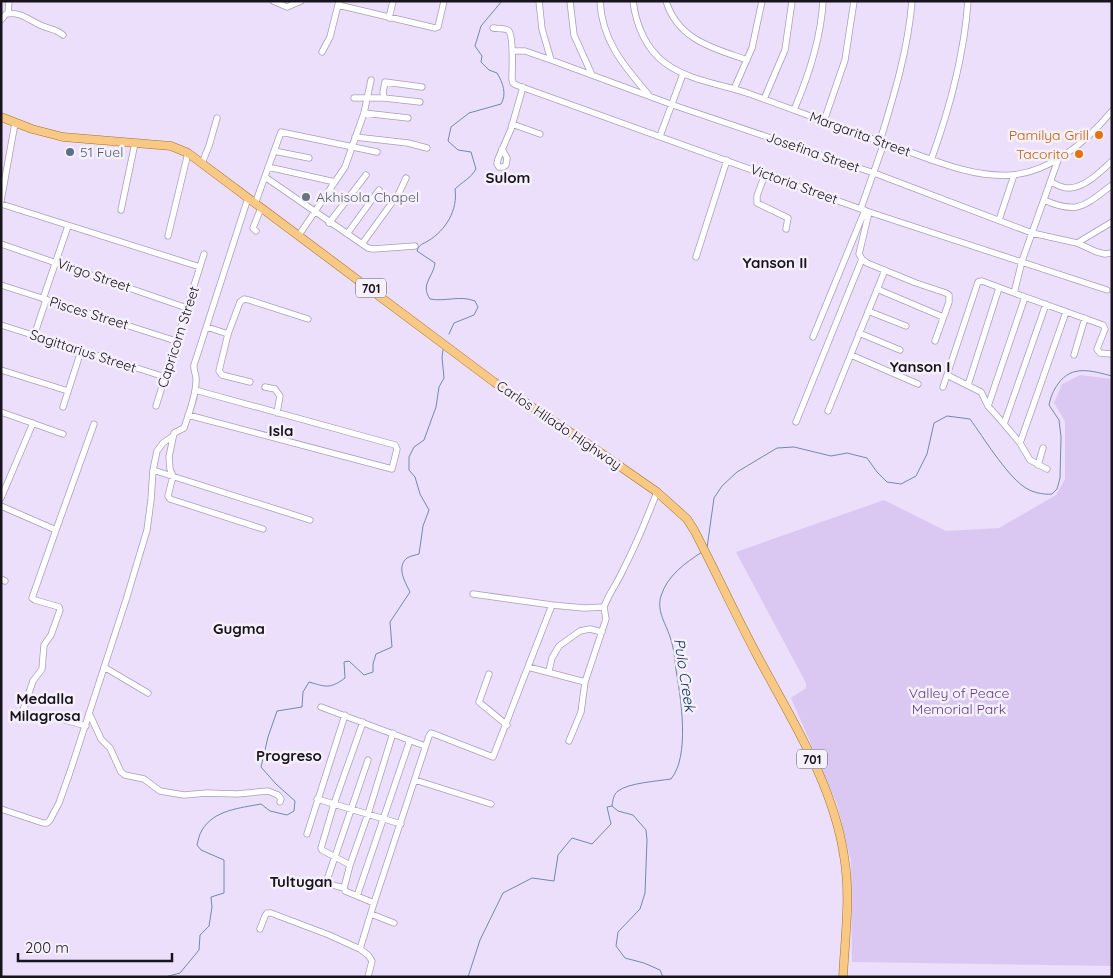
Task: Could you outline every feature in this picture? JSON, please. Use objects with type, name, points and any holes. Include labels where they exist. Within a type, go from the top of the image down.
[{"type":"main road","name":"Carlos Hilado Highway","points":[[1,117],[46,133],[172,146],[188,152],[494,382],[656,492],[686,519],[701,543],[808,751],[832,808],[841,838],[847,875],[848,894],[844,977]]},
{"type":"street","points":[[1,20],[8,13],[9,1]]},
{"type":"street","points":[[272,1],[287,7],[301,1]]},
{"type":"street","points":[[389,18],[393,1]]},
{"type":"street","points":[[322,52],[330,37],[338,3],[389,18],[436,28],[438,27],[444,1]]},
{"type":"street","points":[[539,1],[542,30],[551,60]]},
{"type":"street","points":[[570,1],[574,35],[592,75]]},
{"type":"street","points":[[600,1],[603,21],[608,36],[620,61],[650,96]]},
{"type":"street","name":"Margarita Street","points":[[633,1],[640,30],[652,50],[664,62],[684,74],[764,99],[964,170],[993,175],[1014,174],[1032,170],[1058,160],[1095,131],[1112,111]]},
{"type":"street","points":[[666,1],[669,12],[687,34],[702,44],[747,60]]},
{"type":"street","points":[[734,89],[752,48],[762,1]]},
{"type":"street","points":[[764,99],[784,50],[792,1]]},
{"type":"street","points":[[794,110],[809,74],[818,40],[823,1]]},
{"type":"street","points":[[824,121],[845,60],[854,1]]},
{"type":"street","points":[[912,1],[910,24],[901,70],[865,210],[859,254],[862,259],[885,270],[946,293],[949,296],[949,302],[935,341]]},
{"type":"street","points":[[932,160],[948,110],[962,55],[968,1]]},
{"type":"street","points":[[8,13],[27,17],[63,35]]},
{"type":"street","points":[[493,28],[508,30],[513,51],[512,79],[513,83],[522,87],[512,124],[502,149]]},
{"type":"street","name":"Josefina Street","points":[[513,51],[525,52],[551,60],[673,105],[874,173],[1032,233],[1077,243],[1097,252],[1112,253]]},
{"type":"street","points":[[660,136],[684,74]]},
{"type":"street","points":[[299,234],[346,167],[364,113],[371,80]]},
{"type":"street","points":[[384,98],[384,82],[422,87]]},
{"type":"street","name":"Victoria Street","points":[[522,87],[865,210],[1107,290]]},
{"type":"street","points":[[354,98],[384,98],[420,102]]},
{"type":"street","points":[[364,113],[408,118]]},
{"type":"street","points":[[202,163],[217,118]]},
{"type":"street","points":[[15,123],[1,202],[68,226],[200,268]]},
{"type":"street","points":[[512,124],[540,134]]},
{"type":"street","points":[[256,231],[253,228],[265,177],[281,132],[377,152]]},
{"type":"street","points":[[355,137],[408,143],[427,148]]},
{"type":"street","points":[[121,210],[135,143]]},
{"type":"street","points":[[274,150],[309,158]]},
{"type":"street","points":[[168,236],[188,152]]},
{"type":"street","points":[[696,257],[727,160]]},
{"type":"street","points":[[1014,293],[1022,261],[1058,160]]},
{"type":"street","points":[[1051,182],[1062,188],[1078,186],[1100,172],[1112,161]]},
{"type":"street","points":[[268,167],[335,182]]},
{"type":"street","points":[[765,174],[757,196],[757,203],[788,218],[786,229]]},
{"type":"street","points":[[999,220],[1014,174]]},
{"type":"street","points":[[329,223],[366,175]]},
{"type":"street","points":[[265,177],[362,244],[374,249],[415,246]]},
{"type":"street","points":[[362,244],[399,193],[406,178]]},
{"type":"street","points":[[1044,200],[1061,208],[1078,208],[1112,185]]},
{"type":"street","points":[[347,234],[379,190]]},
{"type":"street","points":[[1,809],[47,823],[59,804],[86,726],[147,530],[153,470],[157,451],[174,433],[184,428],[195,390],[196,379],[194,369],[248,198]]},
{"type":"street","points":[[813,337],[865,210]]},
{"type":"street","points":[[1077,243],[1112,222]]},
{"type":"street","points":[[34,336],[68,226]]},
{"type":"street","name":"Virgo Street","points":[[1,244],[56,261],[187,308]]},
{"type":"street","name":"Capricorn Street","points":[[156,406],[204,254]]},
{"type":"street","points":[[796,422],[862,259]]},
{"type":"street","points":[[828,411],[885,270]]},
{"type":"street","points":[[943,387],[978,282],[982,281],[1105,327],[1098,349],[1100,353],[1112,354]]},
{"type":"street","name":"Pisces Street","points":[[1,285],[176,341]]},
{"type":"street","points":[[968,385],[999,288]]},
{"type":"street","points":[[877,289],[943,317]]},
{"type":"street","points":[[988,406],[1025,297]]},
{"type":"street","points":[[250,382],[222,375],[219,372],[228,334],[240,302],[244,299],[308,319]]},
{"type":"street","points":[[1004,424],[1046,304]]},
{"type":"street","points":[[868,311],[906,326]]},
{"type":"street","points":[[1020,443],[1066,312]]},
{"type":"street","points":[[1074,355],[1085,318]]},
{"type":"street","name":"Sagittarius Street","points":[[1,326],[165,377]]},
{"type":"street","points":[[207,327],[228,334]]},
{"type":"street","points":[[859,333],[900,350]]},
{"type":"street","points":[[63,407],[81,351]]},
{"type":"street","points":[[851,354],[918,384]]},
{"type":"street","points":[[1,370],[68,392]]},
{"type":"street","points":[[947,375],[981,392],[988,406],[1020,443],[1030,460],[1047,469]]},
{"type":"street","points":[[265,387],[275,389],[280,396],[281,400],[277,413]]},
{"type":"street","points":[[188,415],[392,468],[397,449],[395,445],[195,390]]},
{"type":"street","points":[[1,412],[63,434]]},
{"type":"street","points":[[1,498],[32,423]]},
{"type":"street","points":[[20,719],[32,681],[42,669],[44,645],[51,635],[60,609],[32,598],[94,424]]},
{"type":"street","points":[[173,436],[169,465],[174,476],[168,498],[263,529]]},
{"type":"street","points":[[1038,464],[1043,448]]},
{"type":"street","points":[[153,470],[310,520]]},
{"type":"street","points":[[569,742],[580,712],[594,653],[606,619],[604,607],[638,541],[656,492]]},
{"type":"street","points":[[1,506],[56,530]]},
{"type":"street","points":[[473,594],[552,605],[584,608],[604,607]]},
{"type":"street","points":[[360,950],[429,736],[434,734],[492,758],[495,755],[552,605]]},
{"type":"street","points":[[549,671],[552,658],[559,646],[580,631],[590,629],[602,632]]},
{"type":"street","points":[[104,667],[148,693]]},
{"type":"street","points":[[528,667],[586,682]]},
{"type":"street","points":[[489,674],[480,702],[507,725]]},
{"type":"street","points":[[321,707],[426,746]]},
{"type":"street","points":[[89,713],[101,739],[110,748],[121,772],[125,775],[144,780],[160,790],[173,794],[237,794],[268,791],[278,795],[281,799],[280,802]]},
{"type":"street","points":[[307,834],[345,715]]},
{"type":"street","points":[[58,718],[86,726]]},
{"type":"street","points":[[350,865],[321,848],[334,804],[363,722]]},
{"type":"street","points":[[344,888],[393,733]]},
{"type":"street","points":[[357,896],[410,740]]},
{"type":"street","points":[[368,760],[334,856],[327,883],[344,888],[346,891],[374,903]]},
{"type":"street","points":[[415,780],[491,804]]},
{"type":"street","points":[[317,799],[401,824]]},
{"type":"street","points":[[260,928],[267,913],[329,935],[368,955],[372,961],[368,977]]},
{"type":"street","points":[[371,914],[394,923]]},
{"type":"green space","name":"Valley of Peace Memorial Park","points":[[1080,375],[1112,379],[1112,966],[852,962],[851,861],[837,804],[791,698],[806,688],[806,683],[736,552],[884,500],[946,531],[999,528],[1056,495],[1065,479],[1065,421],[1054,403],[1062,384]]},
{"type":"waterway","points":[[449,334],[454,323],[474,315],[478,307],[475,301],[469,299],[430,299],[426,289],[435,263],[417,251],[420,246],[445,225],[453,212],[455,189],[476,169],[471,152],[458,150],[448,141],[451,127],[469,113],[501,104],[503,100],[504,88],[497,73],[489,70],[481,62],[482,56],[475,46],[481,26],[502,1]]},
{"type":"waterway","points":[[165,977],[180,973],[199,950],[200,935],[209,926],[212,907],[211,897],[224,893],[224,860],[201,850],[197,845],[201,832],[207,823],[228,811],[261,804],[270,811],[287,815],[294,811],[295,801],[261,767],[268,737],[277,711],[302,707],[303,692],[309,682],[328,686],[345,678],[344,662],[349,661],[364,675],[373,672],[376,654],[392,647],[390,622],[410,592],[402,575],[402,566],[407,558],[419,554],[423,526],[429,510],[420,494],[415,477],[409,470],[409,457],[414,447],[424,440],[436,407],[439,387],[444,378],[443,350]]},
{"type":"waterway","name":"Pulo Creek","points":[[707,548],[714,498],[722,486],[737,472],[777,448],[794,447],[831,456],[847,453],[867,458],[887,482],[901,484],[916,476],[927,454],[934,423],[947,416],[970,419],[1002,464],[1016,480],[1033,491],[1052,494],[1057,489],[1060,478],[1061,437],[1059,420],[1049,405],[1053,391],[1064,378],[1076,371],[1090,371],[1112,376]]},
{"type":"waterway","name":"Pulo Creek","points":[[663,977],[660,970],[625,958],[616,946],[618,932],[640,909],[645,893],[647,840],[646,830],[633,815],[618,811],[612,806],[615,794],[623,788],[671,779],[677,769],[682,742],[682,711],[673,647],[661,613],[660,602],[664,589],[672,576],[683,565],[702,552]]},
{"type":"waterway","points":[[468,977],[480,940],[503,893],[532,878],[554,881],[558,855],[572,838],[592,844],[611,824],[607,807],[612,806]]},
{"type":"place","name":"Pamilya Grill","points":[[1099,135]]},
{"type":"place","name":"51 Fuel","points":[[70,152]]},
{"type":"place","name":"Tacorito","points":[[1079,154]]},
{"type":"place","name":"Akhisola Chapel","points":[[306,197]]},
{"type":"district","name":"Sulom","points":[[508,177]]},
{"type":"district","name":"Yanson II","points":[[775,262]]},
{"type":"district","name":"Yanson I","points":[[920,366]]},
{"type":"district","name":"Isla","points":[[281,430]]},
{"type":"district","name":"Gugma","points":[[239,628]]},
{"type":"district","name":"Medalla Milagrosa","points":[[45,706]]},
{"type":"district","name":"Progreso","points":[[289,755]]},
{"type":"district","name":"Tultugan","points":[[301,881]]}]
